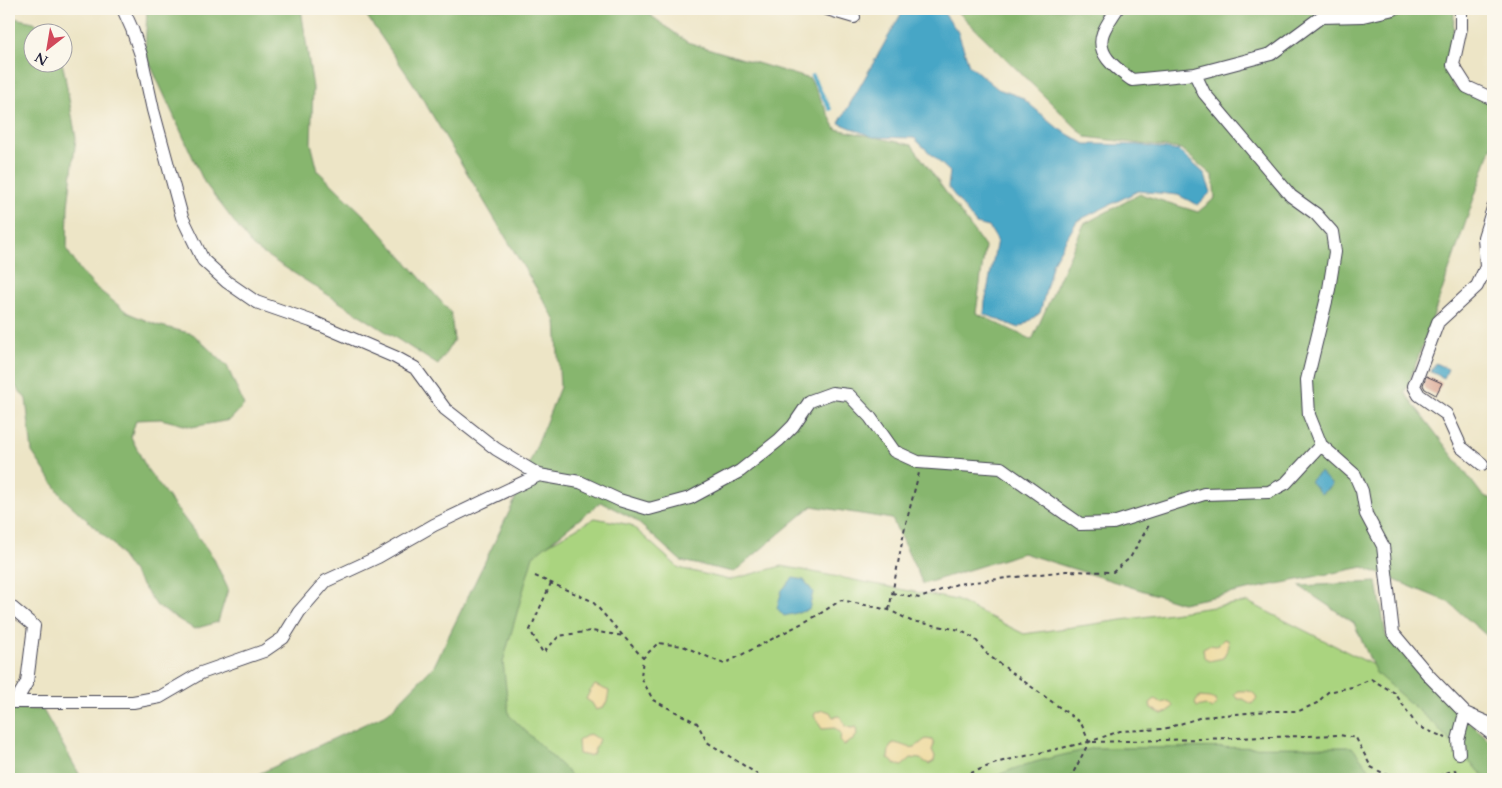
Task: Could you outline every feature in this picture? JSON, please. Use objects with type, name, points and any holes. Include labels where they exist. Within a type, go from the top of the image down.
[{"type":"street","points":[[123,9],[141,54],[153,110],[182,217],[204,260],[227,282],[256,302],[312,321],[396,357],[416,368],[445,409],[496,449],[539,475],[580,482],[619,500],[650,509],[690,498],[740,471],[779,440],[793,426],[810,401],[832,393],[849,395],[870,417],[894,451],[918,462],[1001,468],[1080,524],[1113,523],[1204,494],[1269,492],[1286,484],[1321,445]]},
{"type":"street","points":[[827,9],[854,17]]},
{"type":"street","points":[[1117,9],[1103,34],[1103,51],[1112,66],[1132,80],[1195,74],[1271,54],[1321,18],[1363,16],[1394,9]]},
{"type":"street","points":[[1461,9],[1461,28],[1453,65],[1467,87],[1493,100]]},
{"type":"street","points":[[1195,74],[1204,93],[1291,196],[1316,214],[1332,232],[1335,252],[1329,289],[1307,380],[1310,415],[1321,445],[1355,475],[1362,491],[1366,514],[1383,546],[1393,633],[1430,677],[1465,712],[1493,735]]},
{"type":"street","points":[[1482,464],[1461,447],[1446,414],[1419,395],[1414,386],[1438,322],[1476,286],[1486,267],[1484,237],[1493,208]]},
{"type":"street","points":[[12,702],[133,702],[160,697],[200,673],[264,651],[284,638],[299,612],[326,582],[378,557],[434,525],[539,475]]},
{"type":"street","points":[[9,604],[34,626],[27,682],[12,702]]},
{"type":"street","points":[[1465,712],[1493,725]]},
{"type":"street","points":[[1459,753],[1458,740],[1465,712]]},
{"type":"path","points":[[889,610],[905,527],[919,473],[918,462]]},
{"type":"path","points":[[892,593],[920,598],[957,584],[1066,571],[1113,572],[1130,558],[1152,519],[1153,510]]},
{"type":"path","points":[[535,576],[592,601],[643,658]]},
{"type":"path","points":[[551,583],[530,630],[543,653],[559,636],[591,631],[624,636]]},
{"type":"path","points":[[765,779],[707,742],[697,723],[653,700],[641,677],[643,658],[658,643],[683,646],[724,664],[818,614],[840,600],[889,610],[911,621],[960,630],[976,638],[988,655],[1081,723],[1089,742]]},
{"type":"path","points":[[963,776],[999,762],[1089,742],[1120,731],[1164,730],[1202,717],[1270,711],[1298,711],[1317,703],[1328,692],[1352,687],[1371,679],[1395,693],[1417,726],[1449,740],[1459,753]]},
{"type":"path","points":[[1089,742],[1340,734],[1356,738],[1371,767],[1395,779]]},
{"type":"path","points":[[1070,779],[1089,742]]},
{"type":"path","points":[[1415,779],[1435,778],[1455,770],[1468,779]]},
{"type":"green space","points":[[147,9],[301,9],[313,88],[311,143],[318,171],[374,225],[451,313],[454,340],[438,365],[253,247],[204,182],[145,53]]},
{"type":"green space","points":[[362,9],[642,9],[687,42],[810,79],[836,129],[912,145],[985,247],[976,313],[1032,340],[1084,224],[1140,194],[1198,212],[1215,198],[1213,176],[1181,149],[1086,137],[955,9],[1454,9],[1452,86],[1493,105],[1493,143],[1405,393],[1483,496],[1493,499],[1493,641],[1448,602],[1363,567],[1182,603],[1023,553],[923,584],[892,519],[812,506],[734,572],[681,561],[634,519],[601,502],[533,556],[503,662],[509,715],[575,779],[248,779],[388,713],[434,666],[514,502],[560,387],[556,321],[413,83]]},
{"type":"green space","points":[[9,17],[34,22],[22,22],[22,72],[64,72],[76,138],[68,206],[67,250],[80,270],[94,286],[128,313],[157,325],[193,334],[227,366],[244,405],[230,420],[192,427],[161,419],[136,420],[131,437],[147,469],[213,557],[228,589],[218,622],[194,629],[157,606],[113,544],[63,498],[32,452],[26,399],[9,378]]},
{"type":"green space","points":[[595,518],[631,525],[679,568],[729,580],[782,566],[956,600],[1024,634],[1248,602],[1389,673],[1493,779],[556,779],[496,727],[493,659],[523,558]]},
{"type":"green space","points":[[1377,582],[1386,636],[1446,702],[1493,743],[1493,779],[1488,779],[1470,763],[1436,726],[1376,673],[1354,623],[1299,586]]},
{"type":"green space","points":[[9,708],[43,710],[82,779],[9,779]]},
{"type":"green space","points":[[1352,747],[1377,779],[990,779],[1028,764],[1094,748]]},
{"type":"sand","points":[[1224,639],[1228,640],[1229,646],[1223,658],[1209,661],[1204,657],[1203,648],[1209,645],[1217,646]]},
{"type":"sand","points":[[595,685],[609,691],[607,702],[603,708],[596,710],[592,703],[586,699]]},
{"type":"sand","points":[[1237,691],[1251,692],[1257,698],[1252,704],[1243,699],[1238,699],[1234,695]]},
{"type":"sand","points":[[1199,697],[1215,700],[1217,705],[1212,709],[1205,705],[1197,707],[1195,703]]},
{"type":"sand","points":[[1155,699],[1161,703],[1169,701],[1173,706],[1169,711],[1162,714],[1151,708],[1150,703]]},
{"type":"sand","points":[[824,710],[830,712],[833,717],[839,716],[845,726],[856,727],[857,735],[853,740],[844,745],[840,741],[841,733],[835,728],[822,729],[814,716],[816,712]]},
{"type":"sand","points":[[589,734],[599,739],[593,754],[589,756],[579,754],[578,741]]},
{"type":"sand","points":[[926,739],[932,740],[934,745],[932,750],[935,756],[934,761],[929,764],[920,759],[911,758],[902,766],[895,764],[888,758],[889,749],[893,743],[912,747]]},
{"type":"water","points":[[904,9],[941,9],[958,32],[969,65],[998,89],[1021,97],[1059,129],[1085,144],[1139,145],[1179,151],[1204,173],[1211,192],[1198,205],[1178,195],[1138,191],[1077,221],[1053,262],[1040,313],[1019,328],[984,314],[997,240],[989,227],[976,224],[948,187],[950,172],[914,138],[873,137],[839,123]]},
{"type":"water","points":[[1435,363],[1448,369],[1444,378],[1431,372]]},
{"type":"water","points":[[1320,472],[1332,485],[1321,494],[1310,481]]},
{"type":"water","points":[[793,578],[804,580],[813,592],[809,610],[784,616],[777,608],[782,590]]},
{"type":"building","points":[[1426,376],[1442,383],[1436,395],[1425,389],[1423,385]]},
{"type":"waterway","points":[[812,76],[830,109]]}]
